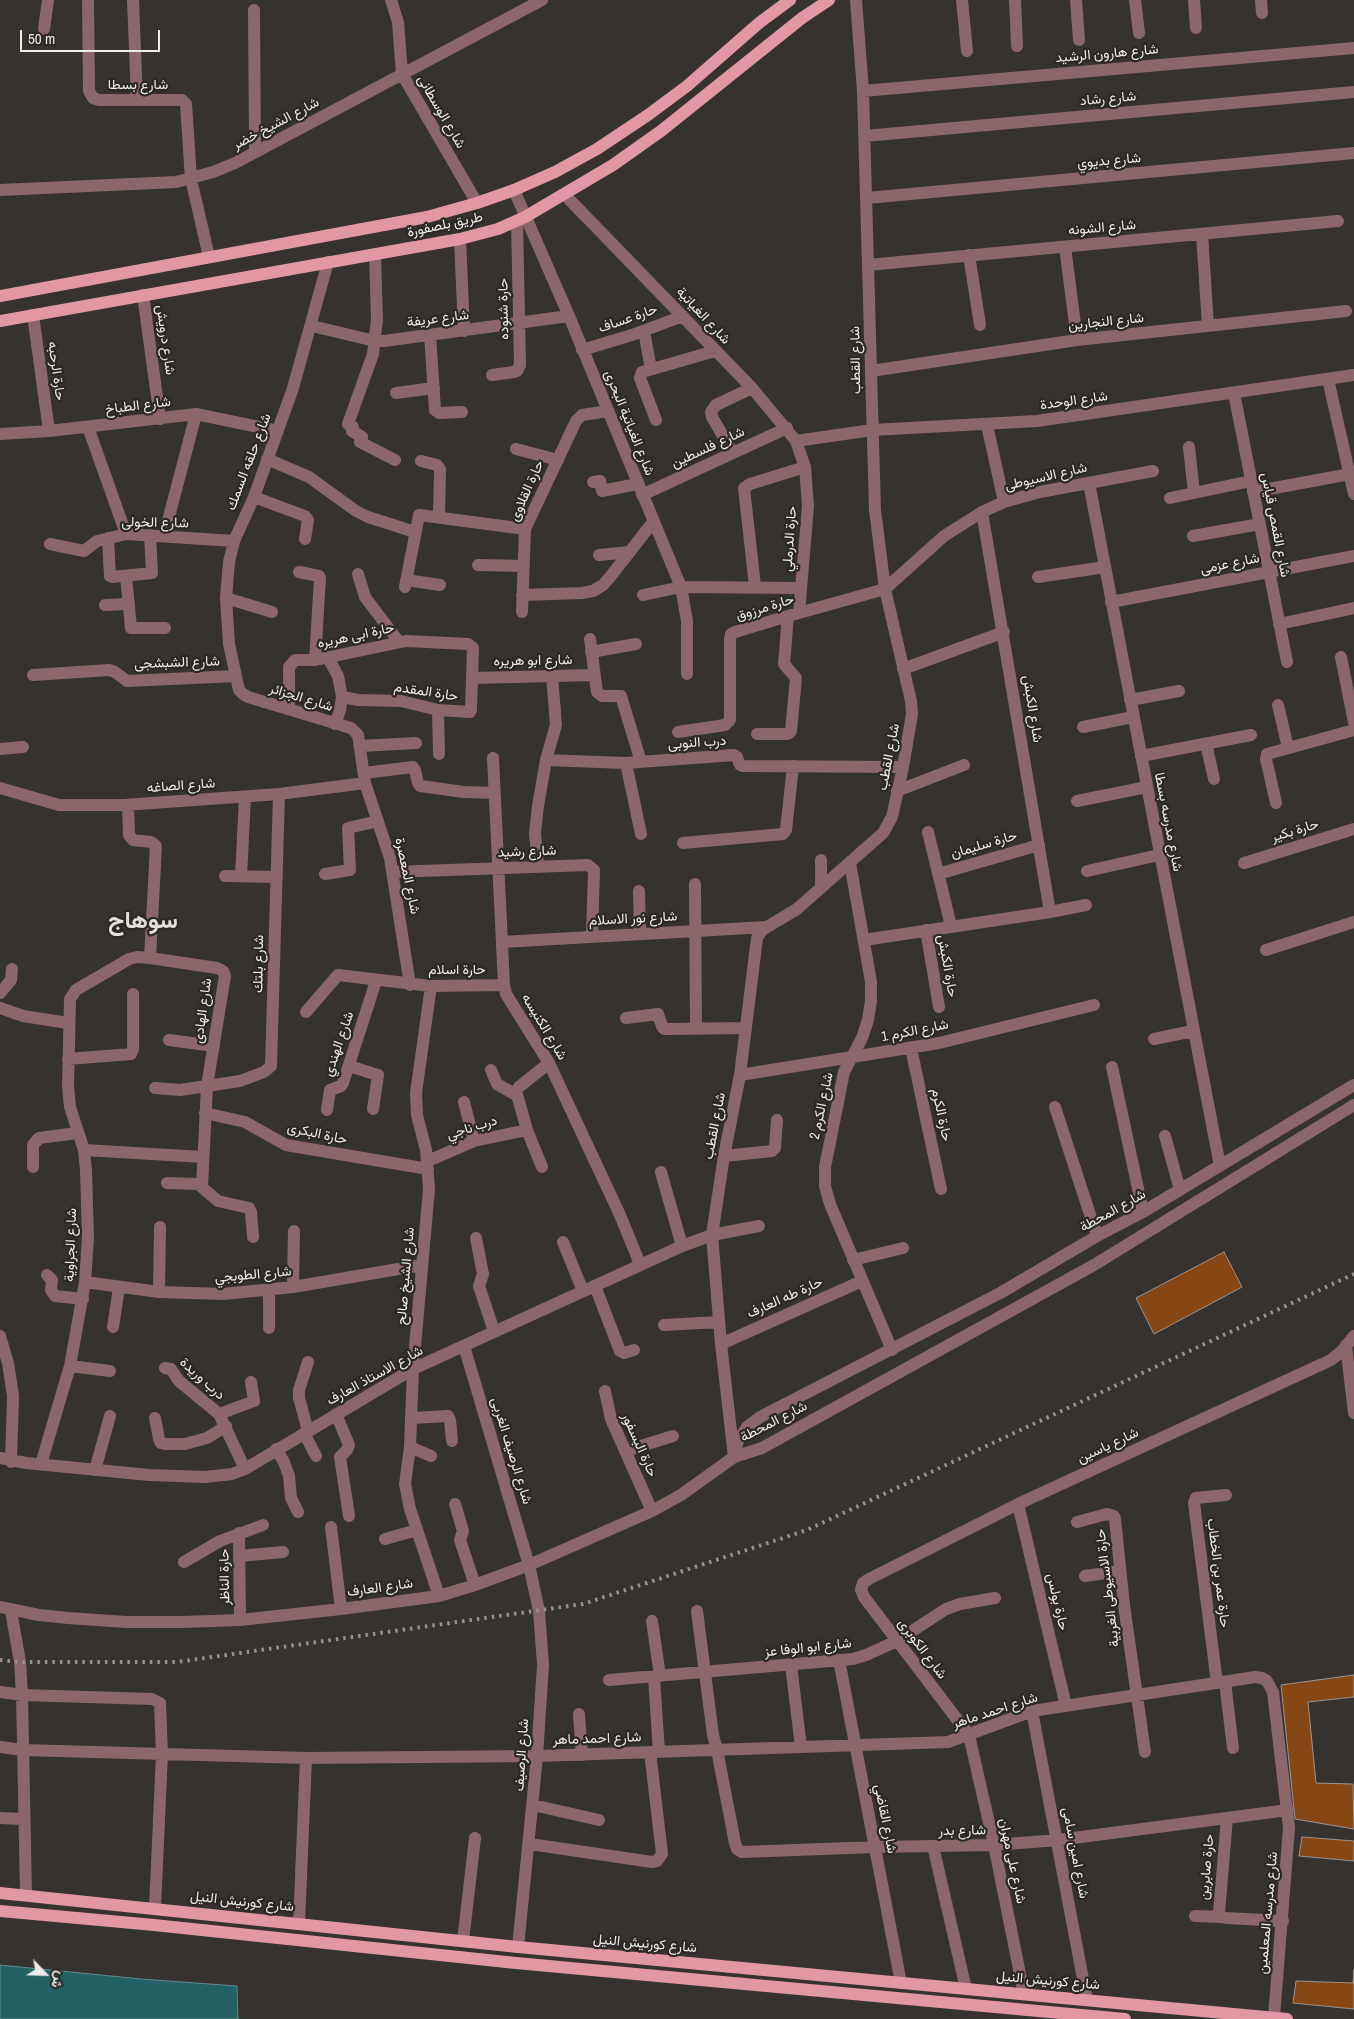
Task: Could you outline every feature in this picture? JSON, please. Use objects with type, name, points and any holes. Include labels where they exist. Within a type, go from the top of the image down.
[{"type":"main road","name":"طريق بلصفورة","points":[[0,296],[427,217],[514,190],[555,172],[597,149],[648,115],[687,86],[759,23],[790,0]]},
{"type":"main road","name":"طريق بلصفورة","points":[[0,321],[480,235],[521,219],[565,195],[613,165],[661,131],[802,18],[830,0]]},
{"type":"main road","name":"شارع كورنيش النيل","points":[[0,1893],[26,1894],[518,1947],[1281,2018]]},
{"type":"main road","points":[[0,1911],[154,1925],[525,1964],[1125,2019]]},
{"type":"street","points":[[44,30],[48,0]]},
{"type":"street","name":"شارع بسطا","points":[[88,0],[90,95],[99,100],[185,102],[191,179],[208,257]]},
{"type":"street","points":[[133,0],[137,100]]},
{"type":"street","name":"شارع الوسطانى","points":[[391,0],[398,22],[402,74],[477,203]]},
{"type":"street","name":"شارع الشيخ خضر","points":[[0,190],[176,182],[213,172],[255,152],[542,0]]},
{"type":"street","name":"شارع القطب","points":[[734,1457],[721,1344],[712,1235],[724,1156],[740,1076],[757,938],[762,930],[788,915],[883,833],[892,817],[912,714],[885,590],[875,510],[864,91],[856,0]]},
{"type":"street","points":[[962,0],[967,51]]},
{"type":"street","points":[[1015,0],[1017,46]]},
{"type":"street","points":[[1076,0],[1079,40]]},
{"type":"street","points":[[1136,0],[1139,32]]},
{"type":"street","points":[[1194,0],[1196,28]]},
{"type":"street","points":[[254,10],[255,152]]},
{"type":"street","name":"شارع هارون الرشيد","points":[[864,91],[1354,48]]},
{"type":"street","name":"شارع رشاد","points":[[865,136],[1354,92]]},
{"type":"street","name":"شارع بديوي","points":[[867,198],[1354,154]]},
{"type":"street","name":"شارع الغياتية البحرى","points":[[514,190],[521,219],[569,316],[653,522],[669,554],[681,587],[687,621],[688,674]]},
{"type":"street","name":"شارع الغياتية","points":[[565,195],[752,388],[796,441],[805,467]]},
{"type":"street","name":"حارة شنوده","points":[[492,375],[514,372],[519,368],[521,219]]},
{"type":"street","name":"شارع الشونه","points":[[868,265],[1338,221]]},
{"type":"street","points":[[1202,234],[1208,326]]},
{"type":"street","points":[[460,239],[464,331]]},
{"type":"street","points":[[1065,247],[1077,340]]},
{"type":"street","points":[[375,255],[375,341],[369,367],[348,424],[353,427],[352,431],[362,437],[360,442],[395,460]]},
{"type":"street","points":[[970,255],[980,324]]},
{"type":"street","name":"شارع حلقه السمك","points":[[236,676],[229,644],[226,598],[229,562],[234,541],[254,497],[294,388],[328,262]]},
{"type":"street","name":"شارع درويش","points":[[143,295],[160,419]]},
{"type":"street","name":"شارع النجارين","points":[[871,371],[1077,340],[1346,311]]},
{"type":"street","name":"حارة الرحبه","points":[[33,316],[50,432]]},
{"type":"street","name":"شارع عريفة","points":[[312,326],[375,341],[520,324],[569,316]]},
{"type":"street","name":"حارة عساف","points":[[582,350],[644,331],[683,316]]},
{"type":"street","points":[[644,331],[651,369]]},
{"type":"street","points":[[430,335],[436,412],[462,412]]},
{"type":"street","points":[[656,420],[640,378],[642,372],[715,351]]},
{"type":"street","name":"شارع الوحدة","points":[[796,441],[872,430],[988,425],[1075,416],[1354,375]]},
{"type":"street","points":[[1328,380],[1354,494]]},
{"type":"street","points":[[396,393],[434,388]]},
{"type":"street","points":[[733,453],[711,412],[716,405],[752,388]]},
{"type":"street","name":"شارع القمص قياس","points":[[1234,393],[1287,662]]},
{"type":"street","name":"حارة القلاوى","points":[[522,612],[525,529],[577,418],[582,415],[608,412]]},
{"type":"street","points":[[164,536],[196,414]]},
{"type":"street","name":"شارع الطباخ","points":[[0,434],[50,432],[196,414],[278,431]]},
{"type":"street","points":[[988,425],[1004,502]]},
{"type":"street","points":[[88,427],[126,534]]},
{"type":"street","name":"شارع فلسطين","points":[[593,482],[600,481],[602,491],[640,490],[733,453],[787,428]]},
{"type":"street","points":[[1188,447],[1194,493]]},
{"type":"street","points":[[516,449],[558,460]]},
{"type":"street","points":[[267,459],[317,481],[356,511],[374,520],[415,532]]},
{"type":"street","points":[[421,461],[437,466],[440,469],[439,517]]},
{"type":"street","points":[[755,586],[744,488],[750,484],[805,467]]},
{"type":"street","name":"حارة الدرملي","points":[[757,734],[788,734],[791,731],[796,678],[787,670],[784,664],[801,588],[808,506],[805,467]]},
{"type":"street","name":"شارع الاسيوطى","points":[[885,590],[944,536],[982,512],[1004,502],[1040,492],[1153,471]]},
{"type":"street","points":[[1170,498],[1194,493],[1350,474]]},
{"type":"street","name":"شارع مدرسه بسطا","points":[[1089,483],[1220,1166]]},
{"type":"street","points":[[254,497],[305,516],[308,520],[305,539]]},
{"type":"street","name":"شارع الكبش","points":[[982,512],[1004,632],[1050,912]]},
{"type":"street","points":[[440,585],[406,583],[419,515],[525,529]]},
{"type":"street","points":[[522,595],[592,591],[610,577],[653,522]]},
{"type":"street","points":[[1193,536],[1260,524]]},
{"type":"street","name":"شارع الخولى","points":[[50,544],[84,551],[97,540],[126,534],[234,541]]},
{"type":"street","points":[[108,538],[110,576],[126,576],[152,573],[150,535]]},
{"type":"street","points":[[598,555],[630,552]]},
{"type":"street","name":"شارع عزمى","points":[[1111,602],[1354,556]]},
{"type":"street","points":[[478,565],[524,566]]},
{"type":"street","points":[[1038,578],[1105,567]]},
{"type":"street","points":[[299,572],[319,576],[320,578],[315,660]]},
{"type":"street","points":[[358,574],[365,597],[399,642]]},
{"type":"street","points":[[126,576],[131,628],[164,628]]},
{"type":"street","points":[[643,595],[681,587],[755,586],[801,588]]},
{"type":"street","name":"حارة مرزوق","points":[[678,732],[728,723],[731,716],[731,634],[794,614],[885,590]]},
{"type":"street","points":[[226,598],[272,612]]},
{"type":"street","points":[[105,605],[128,604]]},
{"type":"street","points":[[1279,624],[1354,608]]},
{"type":"street","points":[[903,668],[1004,632]]},
{"type":"street","name":"حارة ابى هريره","points":[[289,709],[290,664],[295,660],[328,658],[399,642],[471,645],[473,648],[473,678]]},
{"type":"street","name":"شارع ابو هريره","points":[[636,644],[591,645],[597,692],[600,695],[619,695],[622,698],[641,762]]},
{"type":"street","points":[[1341,657],[1350,687],[1354,722]]},
{"type":"street","points":[[328,658],[338,676],[342,697],[335,724]]},
{"type":"street","name":"شارع الشبشجى","points":[[33,675],[108,670],[127,680],[236,676]]},
{"type":"street","name":"شارع ابو هريره","points":[[473,678],[594,675]]},
{"type":"street","name":"شارع الجزائر","points":[[236,676],[239,690],[243,694],[355,731],[358,735],[360,746]]},
{"type":"street","points":[[538,866],[536,822],[546,760],[556,725],[552,676]]},
{"type":"street","name":"حارة المقدم","points":[[342,697],[358,700],[401,702],[438,710],[470,712],[472,710],[473,678]]},
{"type":"street","points":[[1130,700],[1179,691]]},
{"type":"street","points":[[1278,705],[1288,748]]},
{"type":"street","points":[[438,710],[438,754]]},
{"type":"street","points":[[1084,727],[1133,717]]},
{"type":"street","points":[[1276,803],[1267,754],[1354,730]]},
{"type":"street","points":[[1141,756],[1251,735]]},
{"type":"street","points":[[360,746],[416,743]]},
{"type":"street","points":[[1206,744],[1214,779]]},
{"type":"street","name":"شارع المعصرة","points":[[360,746],[365,778],[393,872],[410,985]]},
{"type":"street","points":[[0,749],[23,747]]},
{"type":"street","name":"درب النوبى","points":[[546,760],[626,763],[734,755],[738,757],[740,765],[743,766],[903,767]]},
{"type":"street","name":"شارع الكنيسه","points":[[493,758],[506,994],[549,1063],[620,1215],[640,1264]]},
{"type":"street","points":[[626,763],[641,834]]},
{"type":"street","points":[[898,791],[964,765]]},
{"type":"street","points":[[683,844],[783,834],[786,830],[793,766]]},
{"type":"street","name":"شارع الصاغه","points":[[0,788],[59,805],[128,805],[279,794],[413,767],[416,770],[420,786],[464,792],[494,793]]},
{"type":"street","points":[[1078,801],[1146,787]]},
{"type":"street","name":"شارع بلتك","points":[[207,1086],[254,1076],[268,1070],[271,1066],[279,794]]},
{"type":"street","points":[[241,876],[245,797]]},
{"type":"street","points":[[128,805],[129,835],[133,840],[151,842],[156,846],[150,958]]},
{"type":"street","points":[[325,874],[350,870],[348,828],[378,822]]},
{"type":"street","name":"حارة بكير","points":[[1244,863],[1354,829]]},
{"type":"street","name":"حارة سليمان","points":[[928,832],[951,926]]},
{"type":"street","name":"حارة سليمان","points":[[938,874],[1039,846]]},
{"type":"street","points":[[1087,871],[1160,855]]},
{"type":"street","points":[[821,860],[821,888]]},
{"type":"street","name":"شارع الكرم 2","points":[[850,863],[871,982],[871,1001],[868,1020],[844,1072],[825,1167],[825,1186],[830,1204],[892,1350]]},
{"type":"street","name":"شارع رشيد","points":[[393,872],[588,865],[594,870],[592,936]]},
{"type":"street","points":[[225,876],[277,877]]},
{"type":"street","points":[[695,884],[696,1029]]},
{"type":"street","points":[[639,891],[640,934]]},
{"type":"street","points":[[864,940],[1086,905]]},
{"type":"street","points":[[1266,950],[1354,922]]},
{"type":"street","name":"شارع نور الاسلام","points":[[502,942],[766,927]]},
{"type":"street","name":"حارة الكبش","points":[[926,930],[939,1007]]},
{"type":"street","name":"شارع الهادى","points":[[68,1024],[70,999],[76,990],[129,959],[136,957],[150,958],[217,968],[223,971],[225,976],[207,1086],[202,1187]]},
{"type":"street","points":[[0,993],[11,980],[12,969]]},
{"type":"street","points":[[306,1012],[338,976],[410,985]]},
{"type":"street","name":"شارع الهندي","points":[[327,1110],[330,1090],[342,1085],[376,981]]},
{"type":"street","name":"حارة اسلام","points":[[410,985],[504,984]]},
{"type":"street","name":"شارع الشيخ صالح","points":[[431,986],[416,1104],[428,1165],[429,1188],[413,1369],[410,1447],[405,1484],[408,1503],[439,1596]]},
{"type":"street","points":[[68,1059],[128,1055],[132,1052],[133,994]]},
{"type":"street","name":"شارع الكرم 1","points":[[740,1076],[911,1048],[1094,1005]]},
{"type":"street","points":[[0,1008],[31,1018],[68,1024]]},
{"type":"street","points":[[626,1018],[655,1013],[658,1014],[664,1029],[746,1028]]},
{"type":"street","name":"شارع الجراوية","points":[[41,1464],[70,1366],[83,1299],[88,1238],[84,1150],[70,1107],[68,1086],[68,1024]]},
{"type":"street","points":[[1154,1039],[1193,1031]]},
{"type":"street","points":[[170,1040],[214,1046]]},
{"type":"street","name":"حارة الكرم","points":[[911,1048],[941,1189]]},
{"type":"street","points":[[542,1167],[526,1130],[516,1095],[519,1087],[549,1063]]},
{"type":"street","points":[[348,1066],[378,1075],[373,1109]]},
{"type":"street","points":[[1112,1067],[1143,1212]]},
{"type":"street","points":[[491,1070],[497,1084],[516,1095]]},
{"type":"street","name":"شارع المحطة","points":[[734,1457],[738,1441],[747,1427],[760,1417],[1002,1292],[1097,1236],[1143,1212],[1354,1085]]},
{"type":"street","points":[[155,1088],[180,1090],[207,1086]]},
{"type":"street","points":[[464,1102],[474,1141]]},
{"type":"street","name":"شارع المحطة","points":[[734,1457],[762,1448],[1094,1265],[1354,1105]]},
{"type":"street","points":[[1055,1108],[1097,1236]]},
{"type":"street","name":"حارة البكرى","points":[[205,1113],[245,1122],[286,1145],[428,1165]]},
{"type":"street","points":[[724,1156],[772,1151],[775,1148],[777,1120]]},
{"type":"street","name":"درب ناجي","points":[[428,1165],[474,1141],[526,1130]]},
{"type":"street","points":[[33,1167],[33,1145],[39,1138],[77,1132]]},
{"type":"street","points":[[1165,1136],[1180,1190]]},
{"type":"street","points":[[84,1150],[203,1157]]},
{"type":"street","points":[[661,1172],[682,1246]]},
{"type":"street","points":[[167,1183],[192,1184],[202,1187],[218,1201],[249,1208],[253,1238]]},
{"type":"street","name":"شارع الاستاذ العارف","points":[[6,1460],[95,1470],[205,1477],[232,1474],[245,1469],[413,1369],[682,1246],[712,1235],[759,1226]]},
{"type":"street","points":[[159,1292],[160,1227]]},
{"type":"street","points":[[294,1231],[294,1288]]},
{"type":"street","points":[[476,1238],[484,1274],[479,1286],[494,1332]]},
{"type":"street","points":[[563,1242],[589,1288],[620,1350],[624,1353],[634,1350]]},
{"type":"street","points":[[853,1260],[903,1248]]},
{"type":"street","name":"شارع الطوبجي","points":[[85,1282],[159,1292],[223,1294],[294,1288],[422,1265]]},
{"type":"street","points":[[47,1275],[52,1280],[50,1290],[55,1296],[83,1299]]},
{"type":"street","name":"حارة طه العارف","points":[[721,1344],[862,1281]]},
{"type":"street","points":[[113,1327],[119,1288]]},
{"type":"street","points":[[269,1290],[269,1328]]},
{"type":"street","points":[[664,1325],[719,1322]]},
{"type":"street","points":[[0,1336],[8,1363],[13,1396],[6,1460]]},
{"type":"street","points":[[1350,1340],[1354,1413]]},
{"type":"street","name":"شارع ياسين","points":[[869,1579],[1018,1504],[1331,1360],[1350,1340]]},
{"type":"street","name":"شارع الرصيف الغربى","points":[[464,1346],[529,1565]]},
{"type":"street","points":[[308,1362],[299,1390],[299,1398],[306,1432],[316,1456]]},
{"type":"street","points":[[70,1366],[110,1371]]},
{"type":"street","name":"درب وريدة","points":[[165,1368],[171,1369],[179,1381],[219,1414],[245,1469]]},
{"type":"street","points":[[219,1414],[254,1401],[251,1382]]},
{"type":"street","name":"حارة البسفور","points":[[605,1391],[611,1419],[652,1511]]},
{"type":"street","points":[[336,1414],[349,1445],[340,1457],[349,1516]]},
{"type":"street","points":[[95,1470],[110,1416]]},
{"type":"street","points":[[412,1418],[448,1416],[452,1441]]},
{"type":"street","points":[[155,1418],[158,1439],[161,1443],[166,1444],[185,1444],[207,1438],[226,1426]]},
{"type":"street","points":[[625,1451],[673,1436]]},
{"type":"street","points":[[410,1447],[431,1456]]},
{"type":"street","points":[[276,1450],[284,1462],[289,1476],[291,1498],[298,1512]]},
{"type":"street","name":"شارع العارف","points":[[6,1609],[39,1615],[126,1622],[183,1622],[240,1620],[439,1596],[529,1565],[652,1511],[681,1495],[734,1457]]},
{"type":"street","name":"حارة عمر بن الخطاب","points":[[1221,1682],[1194,1503],[1196,1498],[1226,1495]]},
{"type":"street","points":[[455,1504],[463,1531],[460,1540],[475,1585]]},
{"type":"street","name":"حارة بولس","points":[[1018,1504],[1066,1706]]},
{"type":"street","name":"حارة الاسيوطى الغربية","points":[[1077,1522],[1107,1514],[1114,1516],[1136,1696],[1145,1752]]},
{"type":"street","name":"حارة الناظر","points":[[184,1562],[220,1541],[263,1525]]},
{"type":"street","points":[[330,1527],[341,1609]]},
{"type":"street","points":[[385,1539],[417,1530]]},
{"type":"street","name":"حارة الناظر","points":[[239,1533],[240,1620]]},
{"type":"street","points":[[239,1556],[283,1552]]},
{"type":"street","name":"شارع الرصيف","points":[[518,1947],[530,1844],[542,1666],[538,1611],[529,1565]]},
{"type":"street","points":[[1085,1576],[1120,1571]]},
{"type":"street","name":"شارع الكوبرى","points":[[869,1579],[863,1583],[861,1590],[864,1597],[969,1735]]},
{"type":"street","name":"شارع ابو الوفا عز","points":[[610,1680],[791,1665],[866,1655],[897,1641],[946,1609],[960,1604],[995,1598]]},
{"type":"street","points":[[6,1609],[20,1662],[26,1894]]},
{"type":"street","points":[[697,1611],[713,1735],[718,1750]]},
{"type":"street","points":[[530,1844],[652,1862],[657,1861],[662,1854],[655,1752],[657,1677],[652,1621]]},
{"type":"street","name":"شارع القاضي","points":[[839,1660],[901,1983]]},
{"type":"street","points":[[791,1665],[801,1747]]},
{"type":"street","name":"شارع احمد ماهر","points":[[0,1748],[306,1758],[582,1755],[948,1742],[1032,1711],[1255,1677],[1262,1678],[1272,1686],[1288,1810]]},
{"type":"street","points":[[1221,1682],[1233,1748]]},
{"type":"street","points":[[0,1692],[22,1695],[157,1700],[160,1703],[162,1754],[155,1908]]},
{"type":"street","name":"شارع امين سامى","points":[[1032,1711],[1087,2000]]},
{"type":"street","points":[[579,1714],[582,1755]]},
{"type":"street","name":"شارع على مهران","points":[[969,1735],[994,1845],[1024,1994]]},
{"type":"street","name":"شارع بدر","points":[[718,1750],[734,1843],[742,1852],[875,1846],[994,1845],[1058,1840],[1288,1810]]},
{"type":"street","points":[[299,1924],[306,1758]]},
{"type":"street","points":[[533,1806],[599,1820]]},
{"type":"street","name":"شارع مدرسه المعلمين","points":[[1281,2018],[1283,1921],[1289,1845],[1288,1810]]},
{"type":"street","points":[[0,1818],[24,1819]]},
{"type":"street","name":"حارة صابرين","points":[[1227,1818],[1219,1908],[1222,1917],[1283,1921]]},
{"type":"street","points":[[463,1941],[475,1838]]},
{"type":"street","points":[[933,1846],[966,1989]]},
{"type":"street","points":[[1194,1916],[1222,1917]]},
{"type":"water","points":[[0,1965],[141,1979],[237,1986],[238,2019],[0,2019]]},
{"type":"building","points":[[1224,1252],[1242,1287],[1154,1334],[1136,1298]]},
{"type":"building","points":[[1354,1675],[1354,1697],[1308,1702],[1316,1783],[1353,1784],[1354,1829],[1295,1819],[1281,1685]]},
{"type":"building","points":[[1302,1837],[1354,1841],[1354,1861],[1299,1856]]},
{"type":"building","points":[[1354,1970],[1354,2009],[1293,2003],[1296,1981],[1353,1983]]},
{"type":"railway","points":[[0,1660],[20,1662],[177,1662],[583,1604],[807,1530],[1354,1274]]},
{"type":"district","name":"سوهاج","points":[[143,922]]}]
